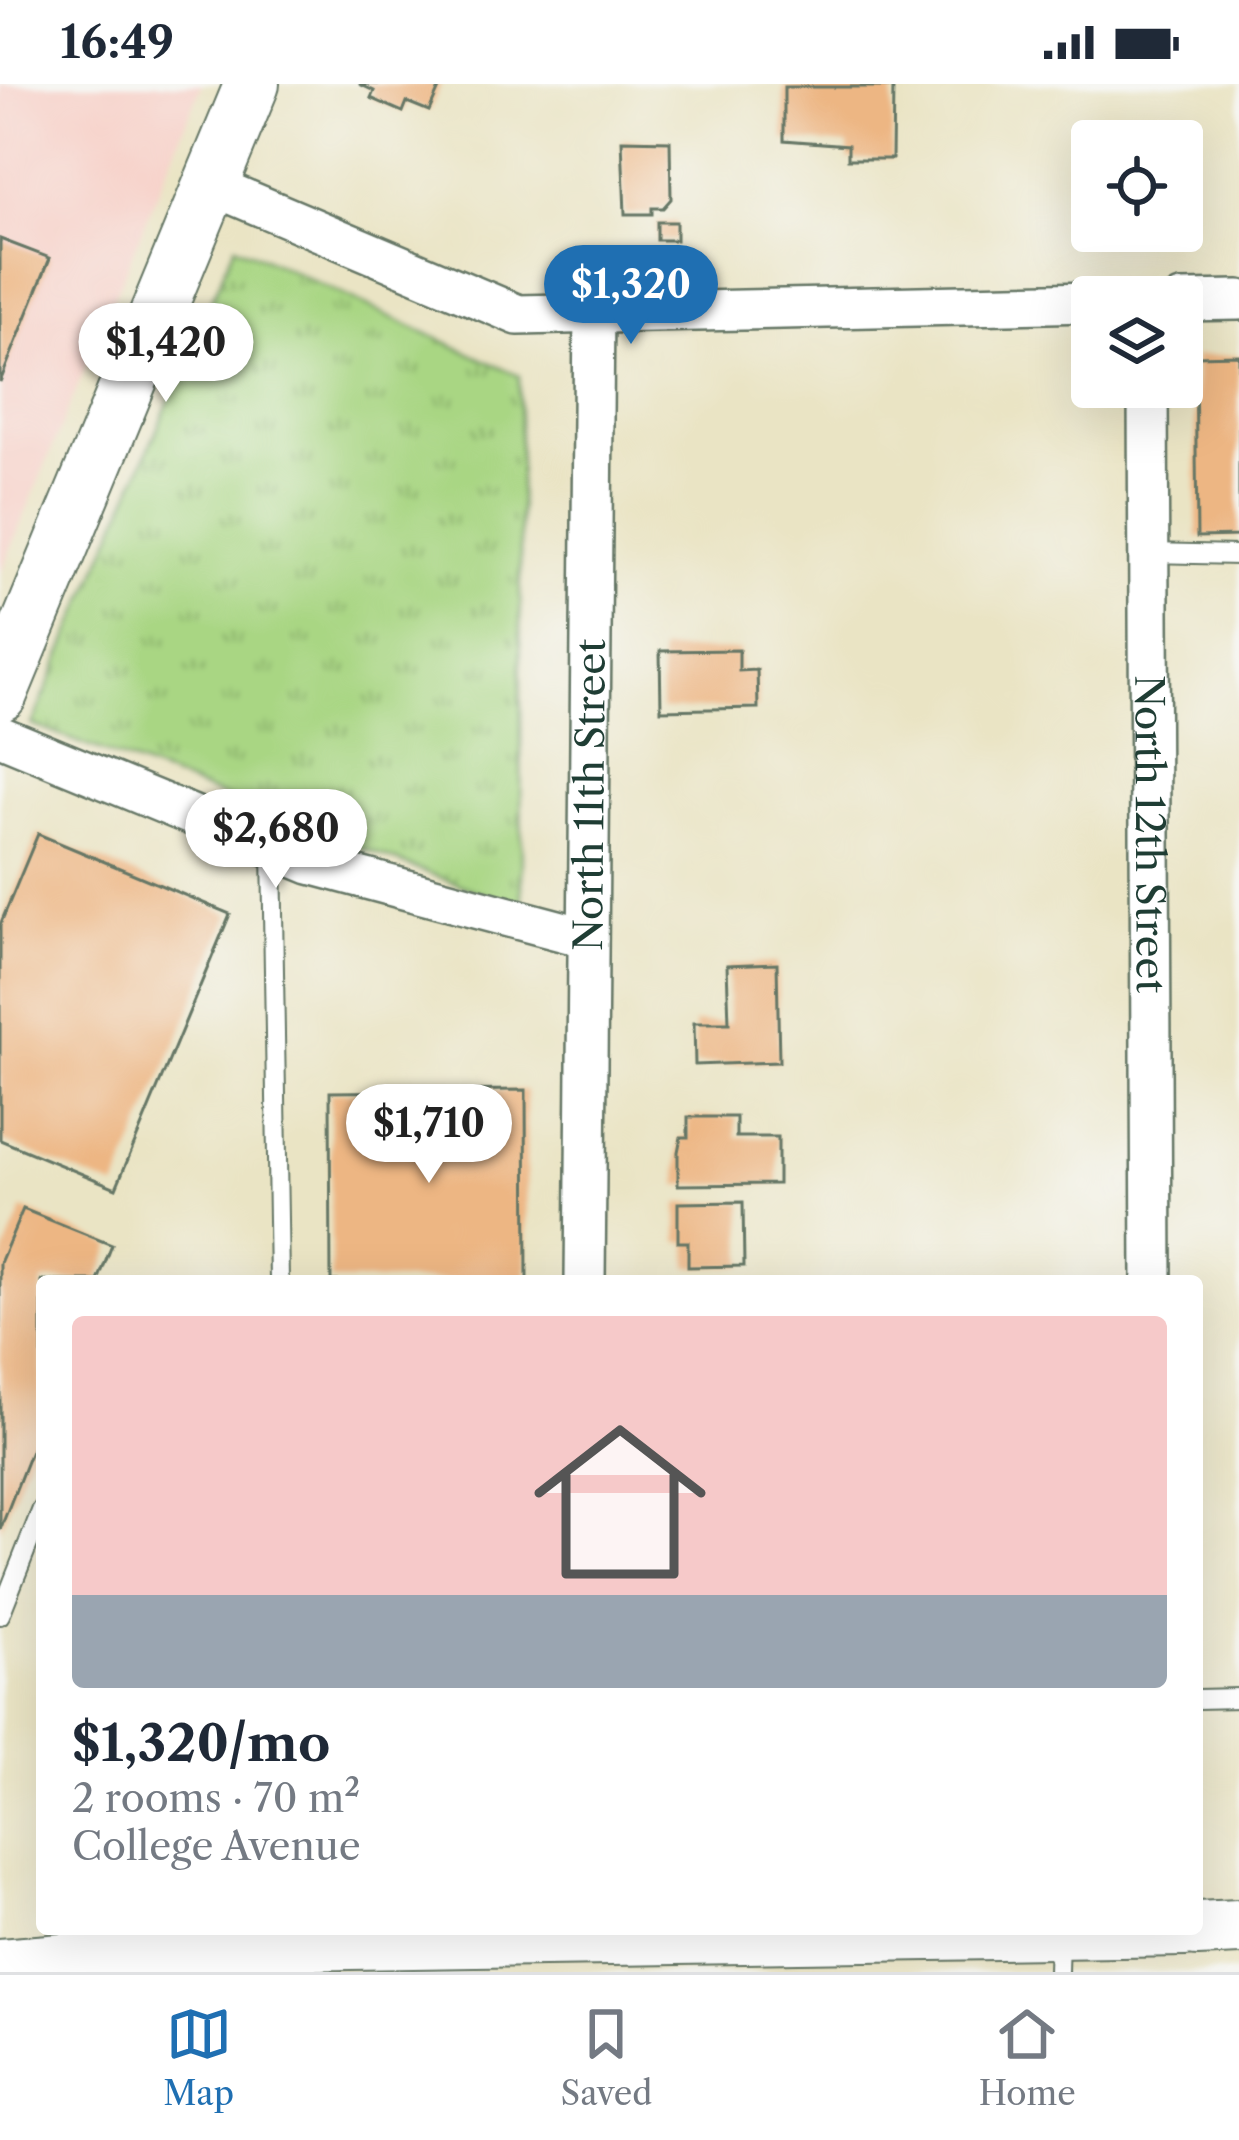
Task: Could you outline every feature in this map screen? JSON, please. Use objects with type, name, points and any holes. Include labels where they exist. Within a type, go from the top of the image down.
[{"type":"main road","points":[[0,694],[252,84]]},
{"type":"main road","points":[[1203,1929],[1239,1928]]},
{"type":"main road","points":[[0,1966],[288,1936],[386,1935]]},
{"type":"main road","points":[[615,1935],[908,1952],[1025,1935]]},
{"type":"street","points":[[211,185],[518,315],[1071,302]]},
{"type":"street","points":[[1203,301],[1239,300]]},
{"type":"street","name":"North 11th Street","points":[[585,1275],[593,310]]},
{"type":"street","name":"North 12th Street","points":[[1148,408],[1152,1275]]},
{"type":"street","points":[[0,736],[310,864],[588,938]]},
{"type":"lane","points":[[1149,553],[1239,555]]},
{"type":"lane","points":[[272,849],[279,1275]]},
{"type":"lane","points":[[0,1615],[36,1524]]},
{"type":"lane","points":[[1203,1699],[1239,1698]]},
{"type":"lane","points":[[1058,1972],[1059,1935]]},
{"type":"shaded area","points":[[0,84],[202,84],[0,575]]},
{"type":"green space","points":[[235,245],[519,376],[522,908],[32,725]]},
{"type":"building","points":[[359,84],[441,84],[429,111],[407,102],[403,112],[371,98],[374,91]]},
{"type":"building","points":[[784,87],[893,87],[892,159],[848,159],[848,145],[784,140]]},
{"type":"building","points":[[622,140],[670,141],[671,199],[663,208],[652,208],[652,214],[625,214]]},
{"type":"building","points":[[657,222],[676,222],[676,240],[657,240]]},
{"type":"building","points":[[0,239],[50,258],[0,382]]},
{"type":"building","points":[[1239,355],[1239,536],[1197,537],[1196,408],[1203,408],[1203,356]]},
{"type":"building","points":[[739,650],[739,671],[757,670],[758,708],[661,710],[660,651]]},
{"type":"building","points":[[38,834],[230,914],[116,1188],[0,1140],[0,925]]},
{"type":"building","points":[[777,963],[779,1062],[695,1065],[694,1023],[729,1023],[727,965]]},
{"type":"building","points":[[526,1090],[527,1275],[331,1275],[330,1092]]},
{"type":"building","points":[[688,1117],[736,1117],[736,1137],[778,1137],[778,1184],[678,1185],[678,1152],[681,1137],[688,1137]]},
{"type":"building","points":[[743,1202],[744,1266],[688,1267],[688,1242],[678,1242],[678,1203]]},
{"type":"building","points":[[23,1209],[112,1245],[100,1275],[36,1275],[36,1438],[0,1530],[0,1263]]}]
